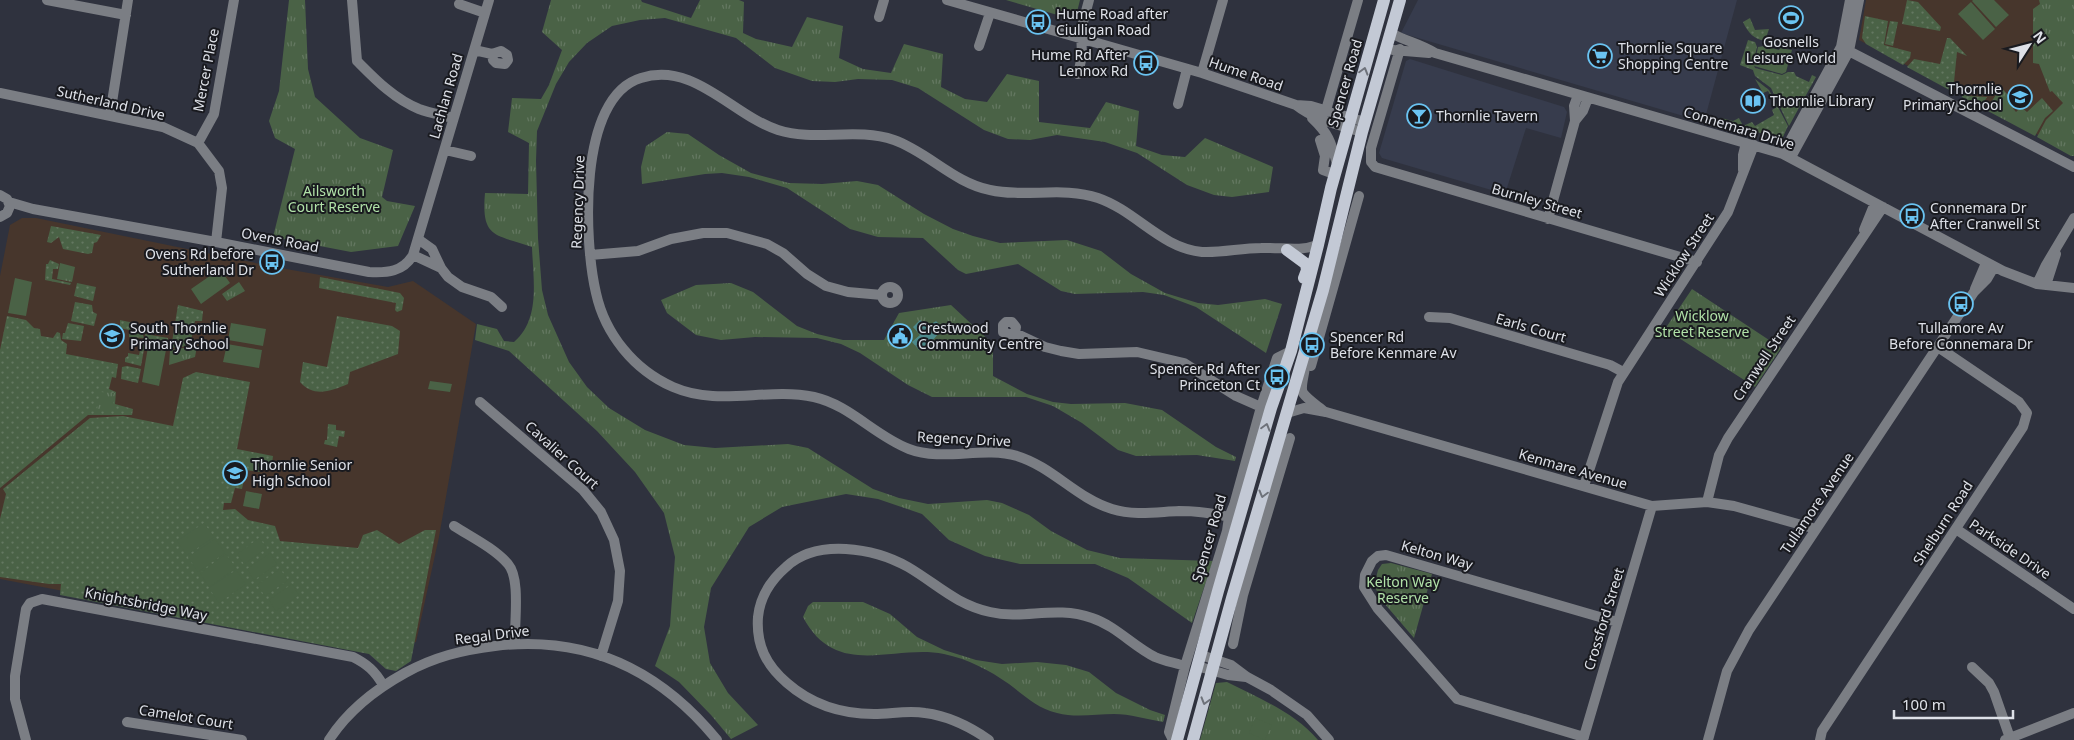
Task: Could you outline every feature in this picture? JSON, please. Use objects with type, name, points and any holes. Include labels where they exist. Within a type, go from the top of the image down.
[{"type":"main road","points":[[1383,6],[1390,0]]},
{"type":"main road","points":[[1194,740],[1214,665],[1238,597],[1273,458],[1304,353],[1321,315],[1323,290],[1363,127],[1400,0]]},
{"type":"main road","name":"Spencer Road","points":[[1177,740],[1194,662],[1266,408],[1291,351],[1309,259],[1318,245],[1348,123],[1383,6]]},
{"type":"main road","points":[[1287,250],[1309,259],[1323,255],[1330,246],[1345,182],[1353,169]]},
{"type":"main road","points":[[1266,408],[1282,395],[1306,314],[1321,315]]},
{"type":"street","points":[[47,0],[126,15]]},
{"type":"street","points":[[110,115],[128,0]]},
{"type":"street","name":"Mercer Place","points":[[198,143],[214,114],[234,0]]},
{"type":"street","points":[[352,0],[357,61],[377,81],[399,98],[419,109],[453,118]]},
{"type":"street","name":"Lachlan Road","points":[[413,255],[489,0]]},
{"type":"street","points":[[879,17],[884,0]]},
{"type":"street","name":"Hume Road","points":[[947,0],[1202,73],[1296,105],[1326,110],[1348,123]]},
{"type":"street","points":[[1078,74],[1082,56],[1081,30],[1088,0]]},
{"type":"street","points":[[1202,73],[1223,0]]},
{"type":"street","name":"Spencer Road","points":[[1326,110],[1358,0]]},
{"type":"street","points":[[1845,49],[1850,0]]},
{"type":"street","points":[[1787,155],[1845,49],[1859,0]]},
{"type":"street","points":[[459,4],[485,13]]},
{"type":"street","points":[[979,46],[990,13]]},
{"type":"street","name":"Connemara Drive","points":[[1391,33],[1401,39],[1427,47],[1434,53]]},
{"type":"street","points":[[1353,169],[1371,162],[1371,148],[1400,49]]},
{"type":"street","name":"Connemara Drive","points":[[1386,50],[1400,49],[1425,54],[1434,53],[1787,155],[1990,265],[2041,285],[2074,288]]},
{"type":"street","points":[[1845,49],[2074,168]]},
{"type":"street","name":"Lachlan Road","points":[[474,50],[492,54]]},
{"type":"street","name":"Hume Road","points":[[1178,104],[1187,69]]},
{"type":"street","name":"Regency Drive","points":[[1229,517],[1204,512],[1137,513],[1108,508],[1077,493],[1040,466],[1018,456],[997,452],[943,454],[913,451],[892,442],[844,409],[820,398],[783,393],[719,398],[695,394],[672,387],[652,375],[637,362],[614,337],[600,311],[592,279],[590,255],[589,194],[594,142],[613,98],[630,82],[641,77],[659,75],[676,77],[700,85],[718,94],[748,117],[784,132],[802,134],[857,133],[894,140],[911,148],[974,186],[989,190],[1026,193],[1061,191],[1099,199],[1117,207],[1153,232],[1184,248],[1199,252],[1258,247],[1305,250],[1318,245]]},
{"type":"street","name":"Sutherland Drive","points":[[0,93],[163,127],[198,143],[219,171],[222,188],[216,242]]},
{"type":"street","points":[[1548,219],[1575,122],[1583,111],[1583,96]]},
{"type":"street","name":"Hume Road","points":[[1296,105],[1324,129],[1330,139],[1336,169]]},
{"type":"street","name":"Hume Road","points":[[1305,112],[1363,127]]},
{"type":"street","name":"Spencer Road","points":[[1320,140],[1325,156],[1322,170],[1336,169]]},
{"type":"street","name":"Wicklow Street","points":[[1584,486],[1612,396],[1623,372],[1697,262],[1728,212],[1743,172],[1749,163],[1750,144]]},
{"type":"street","name":"Lachlan Road","points":[[445,150],[471,156]]},
{"type":"street","name":"Burnley Street","points":[[1371,162],[1375,167],[1697,262]]},
{"type":"street","name":"Ovens Road","points":[[0,195],[5,197],[4,214],[33,209],[369,272],[385,273],[399,269],[409,262],[413,255]]},
{"type":"street","points":[[1311,366],[1321,315],[1359,196]]},
{"type":"street","name":"Cranwell Street","points":[[1707,502],[1720,455],[1728,438],[1861,238],[1869,229],[1879,205]]},
{"type":"street","points":[[2041,285],[2059,243],[2074,218]]},
{"type":"street","points":[[590,255],[638,251],[671,239],[703,233],[726,234],[767,244],[783,253],[807,274],[826,286],[848,292],[882,295]]},
{"type":"street","points":[[418,239],[432,249],[441,268],[448,277],[462,286],[491,297],[502,307]]},
{"type":"street","points":[[413,255],[441,268]]},
{"type":"street","name":"Tullamore Avenue","points":[[1708,740],[1727,671],[1749,630],[1974,292],[1987,278],[1990,265]]},
{"type":"street","name":"Earls Court","points":[[1429,317],[1450,318],[1610,365],[1623,372]]},
{"type":"street","points":[[1015,333],[1045,348],[1061,351],[1079,354],[1137,352],[1184,362],[1236,396],[1266,408]]},
{"type":"street","name":"Shelburn Road","points":[[1820,740],[1822,731],[1956,530],[2022,427],[2027,414],[2019,402],[1938,347]]},
{"type":"street","name":"Kenmare Avenue","points":[[1304,353],[1307,367],[1301,388],[1304,394],[1326,412]]},
{"type":"street","name":"Cavalier Court","points":[[480,402],[583,490],[601,512],[614,540],[620,571],[618,601],[601,656]]},
{"type":"street","name":"Spencer Road","points":[[1173,740],[1169,732],[1194,662],[1228,531],[1229,517],[1266,408]]},
{"type":"street","name":"Kenmare Avenue","points":[[1287,413],[1304,408],[1326,412],[1652,506],[1707,502],[1734,506],[1816,529]]},
{"type":"street","points":[[1233,644],[1238,597],[1290,438]]},
{"type":"street","points":[[1273,458],[1280,471]]},
{"type":"street","name":"Crossford Street","points":[[1583,738],[1652,506]]},
{"type":"street","points":[[454,526],[500,556],[509,565],[514,574],[515,644]]},
{"type":"street","name":"Parkside Drive","points":[[1956,530],[2073,605]]},
{"type":"street","points":[[989,740],[972,727],[948,717],[924,712],[849,713],[823,706],[787,683],[766,660],[757,632],[759,609],[766,590],[776,576],[790,562],[805,553],[829,549],[862,551],[907,567],[956,601],[990,612],[1008,614],[1054,611],[1091,618],[1110,626],[1156,657],[1214,665],[1231,665],[1307,715],[1329,740]]},
{"type":"street","name":"Kelton Way","points":[[1583,738],[1457,699],[1378,609],[1364,587],[1365,575],[1372,561],[1378,556],[1386,555],[1617,622]]},
{"type":"street","name":"Knightsbridge Way","points":[[26,740],[15,699],[15,676],[26,609],[30,603],[42,598],[353,657],[367,664],[383,685]]},
{"type":"street","name":"Regal Drive","points":[[329,740],[347,718],[383,685],[442,656],[467,649],[515,644],[562,646],[601,656],[628,667],[666,689],[699,718],[717,740]]},
{"type":"street","points":[[1972,667],[1989,683],[1994,692],[2007,739],[2074,713]]},
{"type":"street","name":"Camelot Court","points":[[126,722],[242,740]]},
{"type":"shaded area","name":"Thornlie Square Shopping Centre","points":[[1418,0],[1737,0],[1704,122],[1401,33]]},
{"type":"shaded area","name":"Thornlie Primary School","points":[[1866,0],[2074,0],[2074,154],[1859,40]]},
{"type":"shaded area","points":[[1410,59],[1564,107],[1567,112],[1561,138],[1526,128],[1505,194],[1382,158],[1379,153],[1406,61]]},
{"type":"shaded area","name":"Thornlie Senior High School","points":[[22,218],[36,218],[275,267],[388,287],[413,281],[476,324],[439,537],[416,642],[380,651],[0,579],[0,276],[10,225]]},
{"type":"green space","name":"Ailsworth Court Reserve","points":[[289,0],[305,0],[308,69],[315,97],[360,138],[393,150],[382,197],[387,201],[415,206],[398,246],[351,252],[273,237],[295,149],[275,138],[269,121],[279,91]]},
{"type":"green space","points":[[551,0],[641,0],[642,2],[691,18],[700,0],[739,0],[744,2],[743,33],[756,39],[792,47],[807,17],[843,26],[839,58],[863,69],[891,73],[904,44],[943,54],[941,87],[965,99],[987,102],[1007,74],[1039,81],[1039,122],[1090,128],[1106,102],[1139,111],[1136,146],[1162,155],[1185,157],[1205,138],[1273,167],[1269,192],[1232,197],[1214,195],[1187,185],[1137,153],[1105,142],[1057,135],[1030,140],[1008,139],[984,130],[918,88],[892,80],[812,81],[775,68],[736,38],[665,18],[640,20],[612,26],[587,43],[569,62],[556,84],[537,131],[538,238],[542,290],[548,315],[569,362],[587,387],[609,408],[645,430],[684,445],[715,448],[788,444],[808,448],[873,489],[899,498],[928,504],[987,500],[1002,503],[1029,515],[1051,531],[1087,550],[1120,558],[1213,561],[1192,623],[1128,578],[1095,564],[1020,564],[985,556],[949,540],[922,514],[878,499],[846,494],[782,507],[749,527],[711,588],[704,627],[710,663],[728,693],[758,725],[731,739],[679,682],[655,666],[670,626],[675,557],[664,513],[635,472],[597,431],[509,351],[475,340],[477,324],[497,329],[504,341],[514,342],[523,333],[532,310],[534,285],[532,247],[493,232],[488,227],[485,219],[484,208],[485,193],[528,194],[529,143],[508,132],[512,98],[541,99],[549,85],[562,50],[542,32]]},
{"type":"green space","points":[[1006,0],[1080,0],[1075,20]]},
{"type":"green space","points":[[1907,0],[1918,2],[1941,27],[1940,31],[1902,24]]},
{"type":"green space","points":[[1973,0],[1994,0],[2009,15],[1996,27]]},
{"type":"green space","points":[[2039,0],[2074,0],[2074,156],[2037,137],[2046,120],[2063,103],[2052,91],[2050,92],[2039,64],[2033,63],[2033,9],[2040,4]]},
{"type":"green space","points":[[1971,2],[1995,29],[1983,40],[1958,14]]},
{"type":"green space","points":[[1865,16],[1888,21],[1884,45],[1911,52],[1910,58],[1903,65],[1866,44],[1862,38]]},
{"type":"green space","points":[[1750,18],[1755,30],[1769,29],[1765,41],[1752,35],[1747,29],[1743,22]]},
{"type":"green space","points":[[1890,21],[1898,22],[1893,46],[1885,44]]},
{"type":"green space","points":[[1947,38],[1950,38],[1967,56],[1957,52],[1953,92],[1907,67],[1914,59],[1940,64]]},
{"type":"green space","points":[[1748,40],[1755,42],[1757,47],[1753,63],[1755,68],[1782,75],[1794,72],[1796,76],[1809,82],[1812,75],[1816,77],[1789,126],[1771,88],[1755,76],[1753,70],[1740,65]]},
{"type":"green space","points":[[1764,46],[1779,50],[1780,48],[1792,50],[1786,72],[1782,74],[1754,66],[1758,47]]},
{"type":"green space","points":[[1755,79],[1769,90],[1788,126],[1782,139],[1720,122],[1721,118],[1733,121],[1739,118],[1743,126],[1752,122],[1755,126],[1774,115],[1772,110],[1777,107],[1768,91],[1763,93]]},
{"type":"green space","points":[[2001,87],[2013,101],[2010,105],[2016,112],[2021,107],[2027,112],[2042,98],[2053,111],[2045,118],[2035,136],[1986,110]]},
{"type":"green space","points":[[1967,91],[1968,96],[1987,97],[1981,107],[1962,97],[1962,94]]},
{"type":"green space","points":[[667,132],[688,134],[719,155],[751,173],[789,183],[822,184],[857,181],[878,185],[924,214],[953,229],[973,236],[1000,243],[1067,240],[1101,251],[1131,274],[1165,293],[1198,303],[1218,305],[1265,299],[1282,304],[1266,353],[1196,307],[1164,295],[1143,292],[1075,294],[1061,291],[1018,264],[966,274],[958,270],[923,238],[878,237],[850,229],[787,188],[749,177],[722,173],[705,174],[642,184],[641,167],[646,146]]},
{"type":"green space","points":[[51,226],[101,235],[97,242],[94,243],[92,253],[88,254],[63,249],[59,237],[51,243],[47,242]]},
{"type":"green space","points":[[50,260],[59,264],[58,269],[53,269],[52,279],[71,283],[70,285],[45,280],[46,264]]},
{"type":"green space","points":[[60,263],[75,267],[72,282],[57,279]]},
{"type":"green space","points":[[220,269],[230,283],[201,304],[191,289]]},
{"type":"green space","points":[[320,277],[400,293],[404,298],[402,310],[397,312],[395,310],[396,303],[319,288]]},
{"type":"green space","points":[[15,278],[32,282],[26,316],[8,313]]},
{"type":"green space","points":[[239,282],[245,291],[227,301],[222,294]]},
{"type":"green space","points":[[77,283],[96,287],[93,301],[74,296]]},
{"type":"green space","points":[[731,283],[753,292],[797,326],[817,334],[843,340],[884,340],[899,313],[951,305],[993,344],[993,376],[1027,394],[1053,402],[1071,404],[1125,403],[1162,410],[1216,447],[1236,457],[1235,461],[1197,455],[1136,456],[1118,450],[1082,423],[1053,406],[1026,397],[932,397],[908,385],[860,353],[841,344],[817,338],[755,337],[721,340],[696,335],[667,313],[661,300],[696,285]]},
{"type":"green space","name":"Wicklow Street Reserve","points":[[1692,289],[1781,348],[1755,387],[1665,329]]},
{"type":"green space","points":[[75,302],[92,305],[93,312],[97,314],[94,326],[71,321]]},
{"type":"green space","points":[[178,305],[203,311],[202,321],[195,321],[191,341],[197,345],[171,348]]},
{"type":"green space","points":[[7,316],[26,320],[34,328],[40,329],[41,336],[53,338],[57,332],[60,333],[61,340],[67,344],[66,354],[118,364],[116,378],[112,377],[109,389],[116,392],[115,404],[133,409],[132,415],[88,415],[0,488],[0,350]]},
{"type":"green space","points":[[337,316],[392,326],[400,331],[398,354],[350,372],[348,384],[329,391],[317,392],[305,387],[300,382],[303,362],[327,367]]},
{"type":"green space","points":[[120,320],[134,323],[133,329],[142,332],[144,338],[129,337],[129,330],[120,328]]},
{"type":"green space","points":[[68,323],[84,326],[81,341],[62,339]]},
{"type":"green space","points":[[231,323],[266,329],[263,346],[228,340]]},
{"type":"green space","points":[[145,334],[168,338],[167,348],[147,344]]},
{"type":"green space","points":[[131,338],[145,344],[141,366],[125,362],[128,353],[139,355],[141,346],[132,344]]},
{"type":"green space","points":[[227,344],[262,350],[259,368],[223,362]]},
{"type":"green space","points":[[197,346],[195,357],[169,365],[170,350]]},
{"type":"green space","points":[[148,347],[166,350],[159,386],[142,382]]},
{"type":"green space","points":[[127,366],[141,369],[138,383],[121,379],[122,367]]},
{"type":"green space","points":[[196,372],[250,382],[237,449],[273,456],[271,470],[261,468],[260,472],[246,470],[242,489],[235,488],[231,503],[224,503],[223,510],[235,509],[248,520],[275,526],[280,541],[358,548],[363,535],[377,530],[399,544],[425,530],[436,530],[411,661],[396,671],[386,669],[369,654],[60,595],[61,584],[0,577],[0,519],[6,494],[3,489],[90,418],[123,416],[173,426],[183,378]]},
{"type":"green space","points":[[430,381],[452,384],[450,392],[428,389]]},
{"type":"green space","points":[[100,392],[115,393],[112,411],[97,410]]},
{"type":"green space","points":[[328,424],[336,425],[336,430],[345,431],[344,437],[339,436],[337,447],[324,444],[325,440],[327,440]]},
{"type":"green space","points":[[246,491],[262,494],[259,509],[243,506]]},
{"type":"green space","points":[[204,523],[214,537],[187,555],[177,541]]},
{"type":"green space","points":[[259,538],[267,548],[244,564],[237,554]]},
{"type":"green space","points":[[215,539],[225,553],[198,572],[188,557]]},
{"type":"green space","points":[[270,553],[277,564],[254,580],[247,569]]},
{"type":"green space","points":[[226,554],[236,568],[209,587],[200,573]]},
{"type":"green space","name":"Kelton Way Reserve","points":[[1391,563],[1432,574],[1414,638],[1384,603],[1374,586],[1378,570],[1382,564]]},
{"type":"green space","points":[[280,569],[288,580],[265,596],[257,585]]},
{"type":"green space","points":[[236,570],[246,584],[219,603],[209,588]]},
{"type":"green space","points":[[292,584],[299,595],[276,611],[269,600]]},
{"type":"green space","points":[[813,602],[863,602],[890,614],[917,637],[944,650],[976,660],[1002,664],[1037,662],[1066,665],[1089,672],[1116,693],[1150,710],[1165,715],[1163,722],[1120,714],[1071,715],[1050,711],[986,670],[970,662],[944,654],[925,652],[849,654],[832,648],[816,636],[803,617],[808,606]]},
{"type":"green space","points":[[1227,682],[1288,714],[1309,730],[1318,740],[1200,740],[1216,683]]},
{"type":"green space","points":[[1255,718],[1272,725],[1265,740],[1249,733]]},
{"type":"water","points":[[920,320],[928,326],[936,321],[943,328],[933,340],[919,350],[912,342],[920,335],[913,327]]},
{"type":"place","name":"Gosnells Leisure World","points":[[1791,18]]},
{"type":"place","name":"Hume Road after Ciulligan Road","points":[[1038,22]]},
{"type":"place","name":"Thornlie Square Shopping Centre","points":[[1600,56]]},
{"type":"place","name":"Hume Rd After Lennox Rd","points":[[1146,63]]},
{"type":"place","name":"Thornlie Primary School","points":[[2020,97]]},
{"type":"place","name":"Thornlie Library","points":[[1753,101]]},
{"type":"place","name":"Thornlie Tavern","points":[[1419,116]]},
{"type":"place","name":"Connemara Dr After Cranwell St","points":[[1912,216]]},
{"type":"place","name":"Ovens Rd before Sutherland Dr","points":[[272,262]]},
{"type":"place","name":"Tullamore Av Before Connemara Dr","points":[[1961,304]]},
{"type":"place","name":"South Thornlie Primary School","points":[[112,336]]},
{"type":"place","name":"Crestwood Community Centre","points":[[900,336]]},
{"type":"place","name":"Spencer Rd Before Kenmare Av","points":[[1312,345]]},
{"type":"place","name":"Spencer Rd After Princeton Ct","points":[[1277,377]]},
{"type":"place","name":"Thornlie Senior High School","points":[[235,473]]}]
